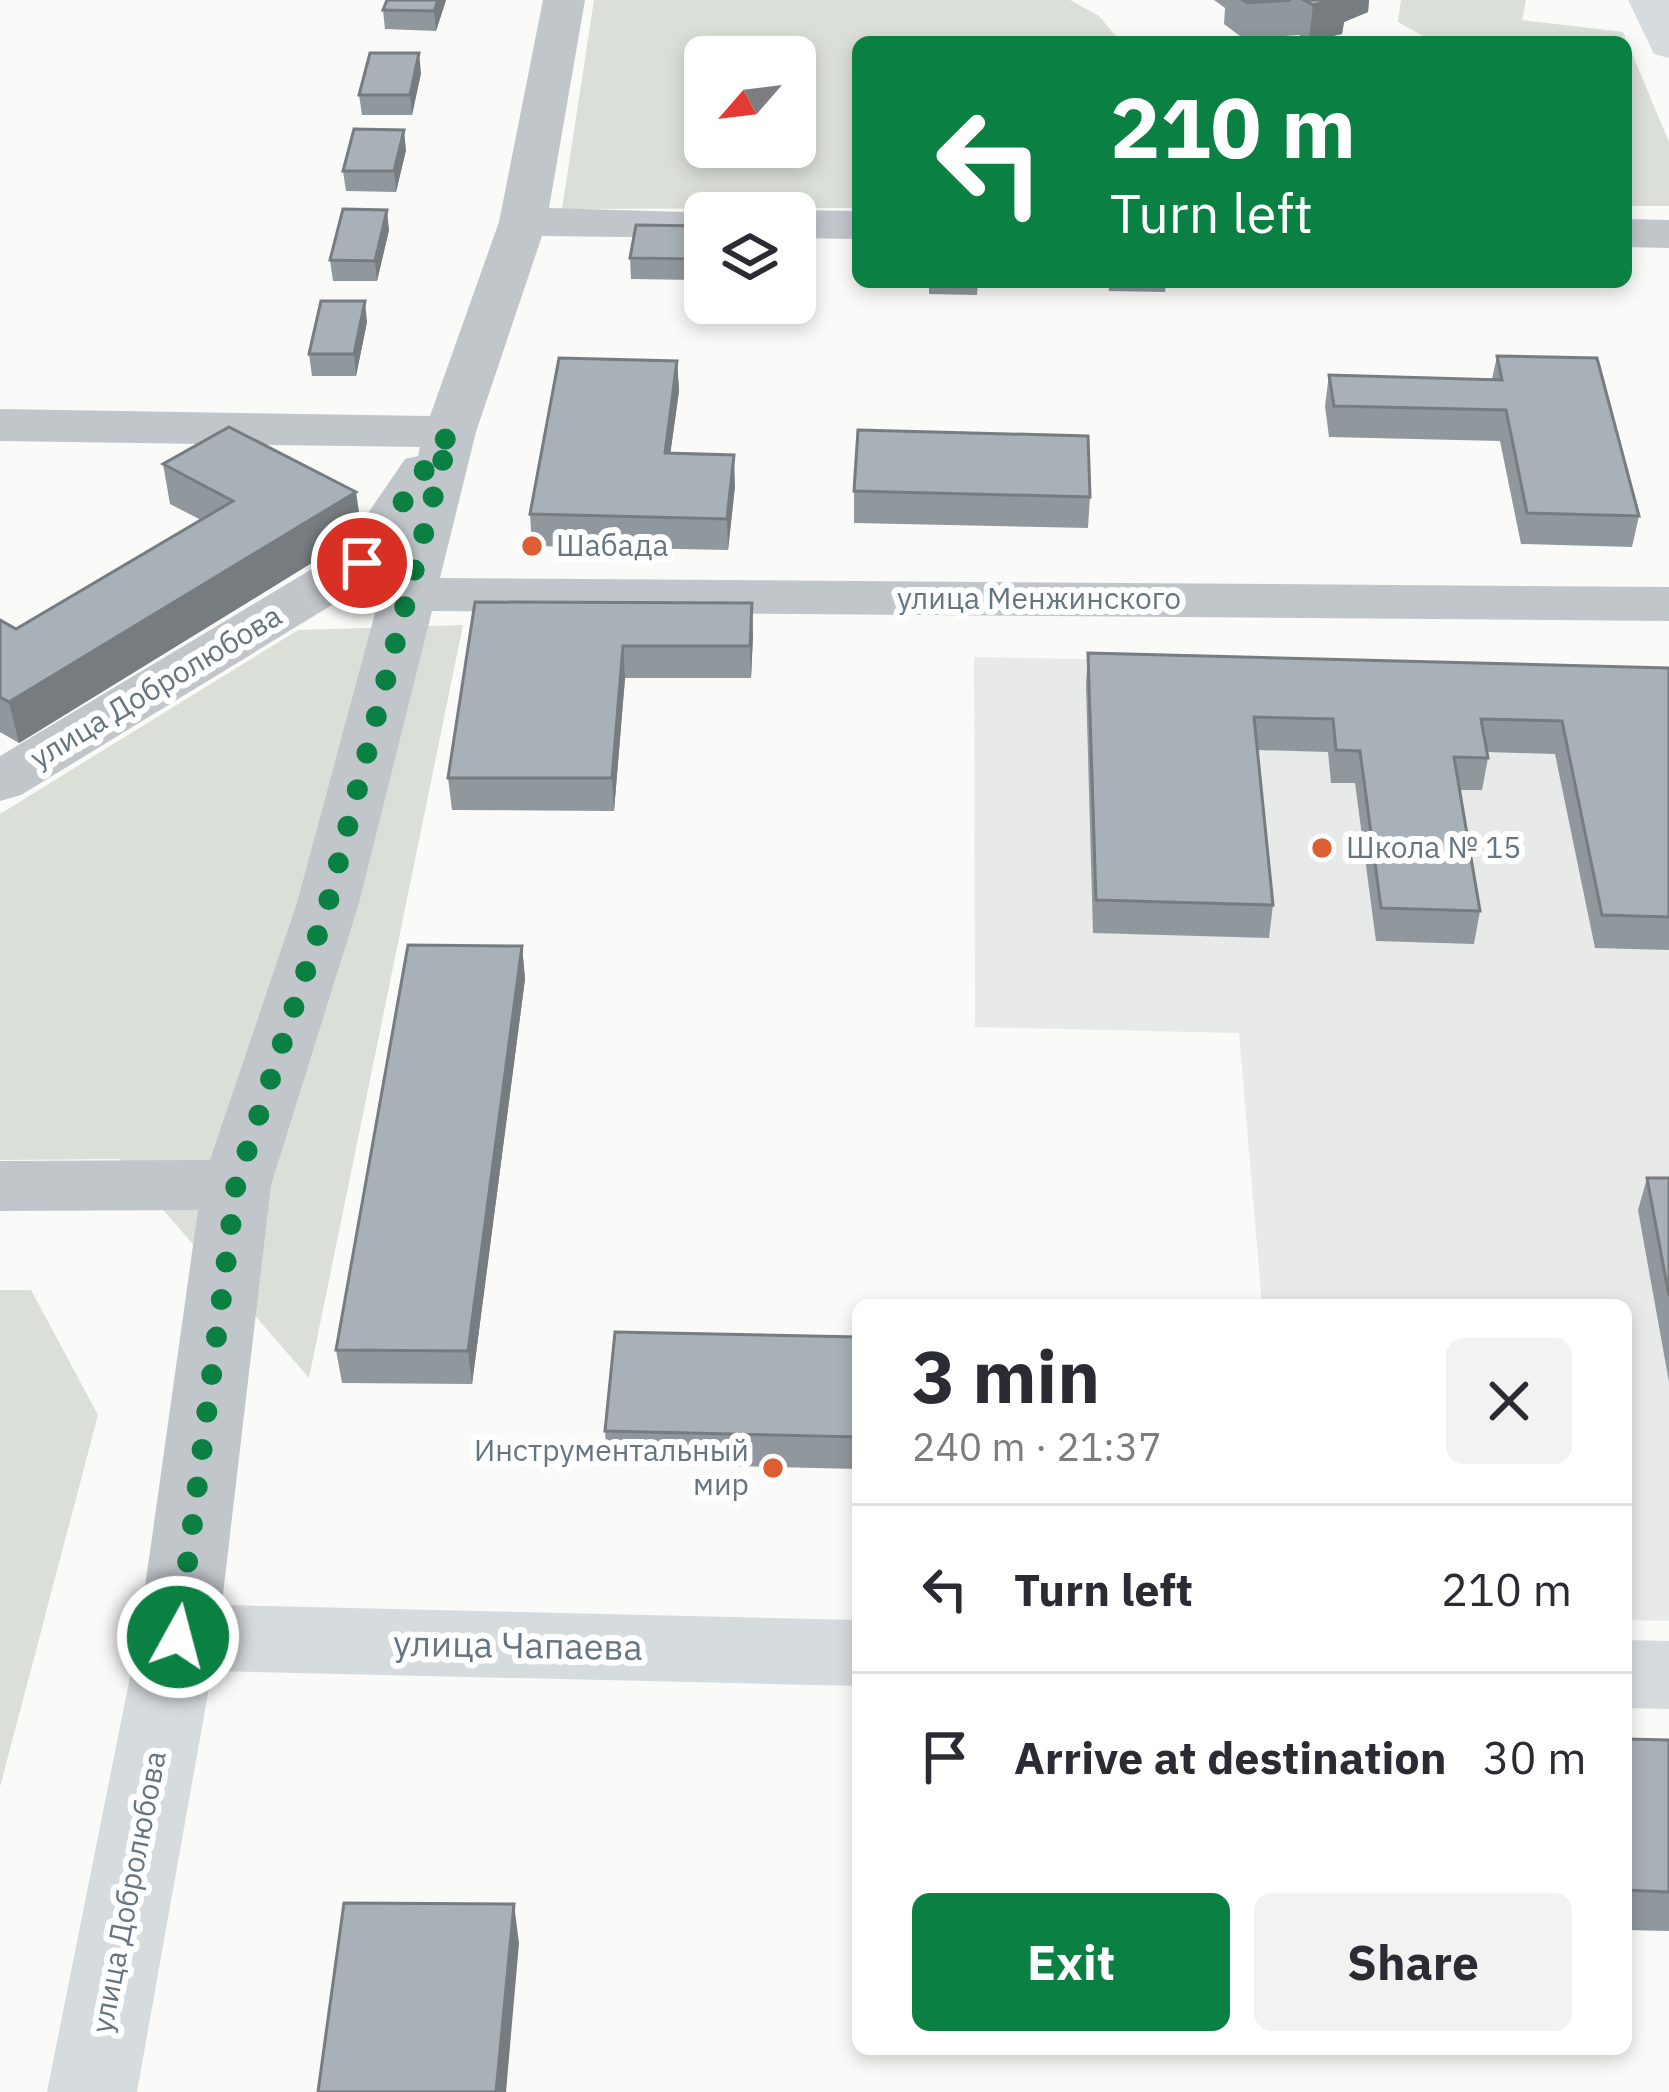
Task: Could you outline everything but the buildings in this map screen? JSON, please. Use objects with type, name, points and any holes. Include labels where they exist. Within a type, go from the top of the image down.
[{"type":"main road","points":[[1649,0],[1669,45]]},
{"type":"main road","name":"улица Чапаева","points":[[178,1637],[852,1653]]},
{"type":"main road","name":"улица Добролюбова","points":[[92,2092],[178,1637]]},
{"type":"main road","points":[[1632,1674],[1669,1675]]},
{"type":"street","name":"улица Добролюбова","points":[[178,1637],[236,1185],[328,903],[450,432],[523,222],[563,0]]},
{"type":"street","points":[[523,222],[684,224]]},
{"type":"street","points":[[816,224],[852,225]]},
{"type":"street","points":[[1632,233],[1669,234]]},
{"type":"street","points":[[0,425],[450,432]]},
{"type":"street","name":"улица Добролюбова","points":[[0,782],[362,563],[450,432]]},
{"type":"street","name":"улица Менжинского","points":[[409,594],[1669,604]]},
{"type":"street","points":[[0,1186],[236,1185]]},
{"type":"shaded area","points":[[594,0],[1070,0],[1099,16],[1116,36],[852,36],[852,208],[816,208],[816,192],[684,192],[684,209],[562,209]]},
{"type":"shaded area","points":[[1401,0],[1526,0],[1522,20],[1623,32],[1625,36],[1423,36],[1398,22]]},
{"type":"shaded area","points":[[1632,54],[1669,142],[1669,206],[1632,206]]},
{"type":"shaded area","points":[[463,625],[309,1378],[119,1159],[0,1160],[0,814],[298,630]]},
{"type":"shaded area","name":"Школа № 15","points":[[974,657],[1669,670],[1669,1621],[1632,1620],[1632,1299],[1261,1299],[1239,1033],[975,1027]]},
{"type":"shaded area","points":[[0,1290],[31,1290],[98,1415],[0,1787]]},
{"type":"place","name":"Шабада","points":[[532,546]]},
{"type":"place","name":"Школа № 15","points":[[1322,848]]},
{"type":"place","name":"Инструментальный мир","points":[[773,1468]]},
{"type":"route","points":[[178,1637],[236,1185],[328,903],[450,432],[362,563]]}]
